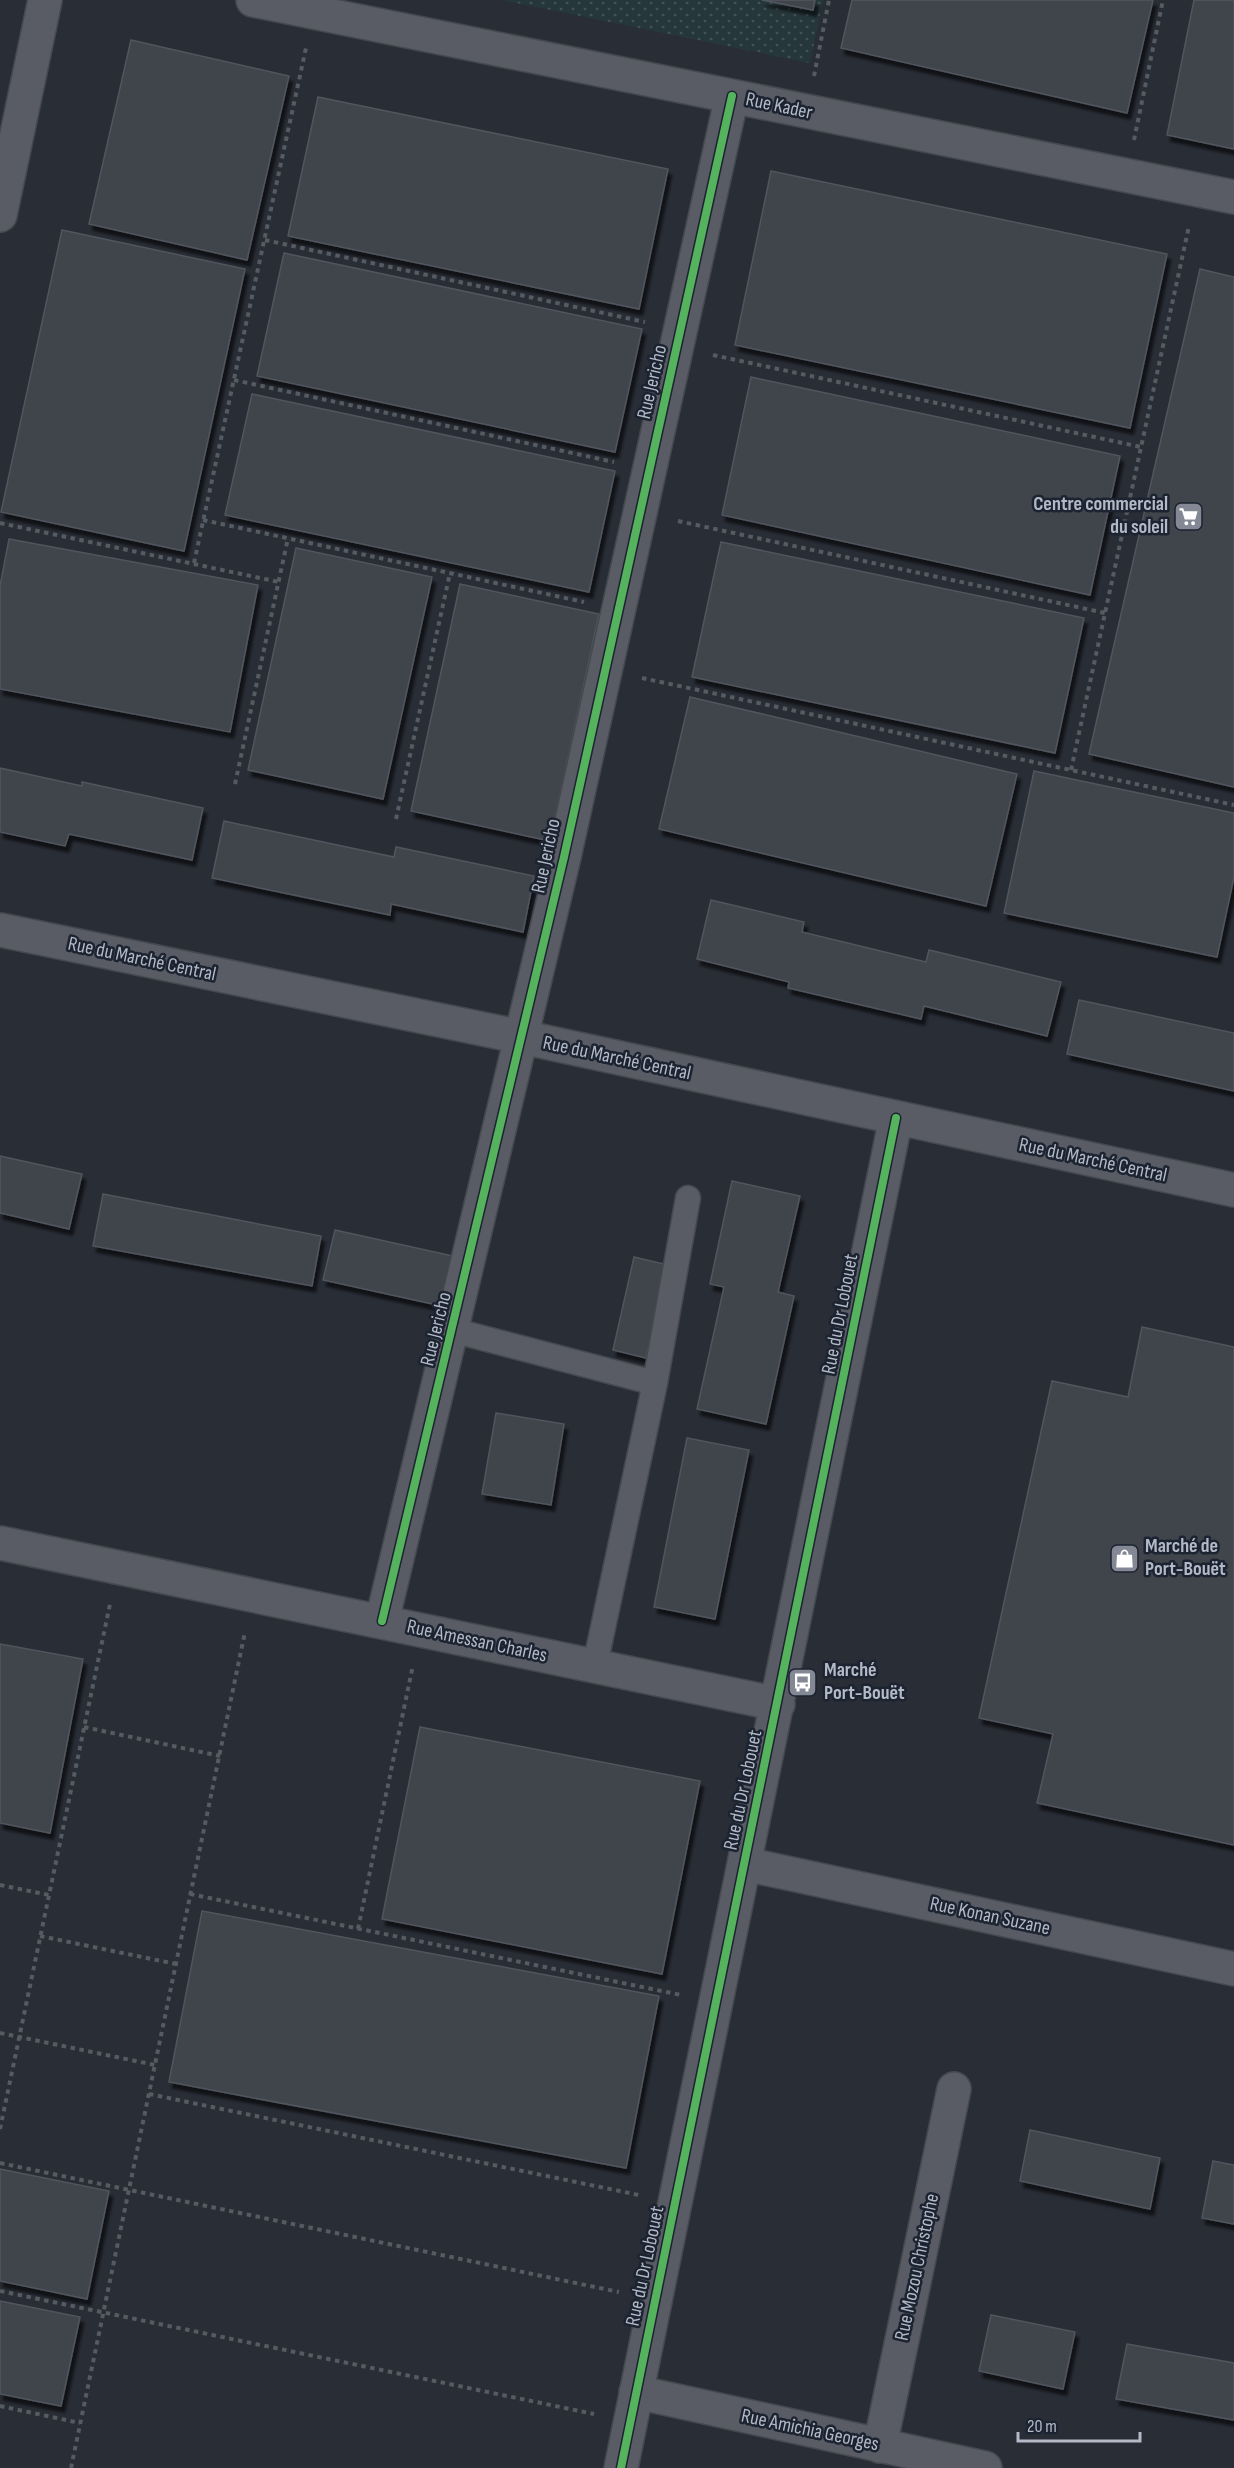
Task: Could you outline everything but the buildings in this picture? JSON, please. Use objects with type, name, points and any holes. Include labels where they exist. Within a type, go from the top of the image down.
[{"type":"street","points":[[0,215],[45,0]]},
{"type":"street","name":"Rue Kader","points":[[253,0],[1234,197]]},
{"type":"street","name":"Rue Jericho","points":[[382,1621],[522,1037],[732,96]]},
{"type":"street","name":"Rue du Marché Central","points":[[0,930],[522,1037],[1234,1190]]},
{"type":"street","name":"Rue du Dr Lobouet","points":[[621,2468],[896,1118]]},
{"type":"street","name":"Rue Amessan Charles","points":[[0,1543],[778,1704]]},
{"type":"street","name":"Rue Konan Suzane","points":[[745,1864],[1234,1969]]},
{"type":"street","name":"Rue Mozou Christophe","points":[[880,2446],[954,2089]]},
{"type":"street","name":"Rue Amichia Georges","points":[[633,2407],[880,2446],[985,2468]]},
{"type":"lane","points":[[595,1665],[656,1383],[688,1198]]},
{"type":"lane","points":[[453,1330],[656,1383]]},
{"type":"path","points":[[806,112],[829,0]]},
{"type":"path","points":[[1127,176],[1163,0]]},
{"type":"path","points":[[194,564],[314,12]]},
{"type":"path","points":[[1071,770],[1196,190]]},
{"type":"path","points":[[265,240],[1141,447]]},
{"type":"path","points":[[234,380],[649,469]]},
{"type":"path","points":[[640,513],[1105,613]]},
{"type":"path","points":[[203,520],[618,609]]},
{"type":"path","points":[[0,523],[279,582]]},
{"type":"path","points":[[235,784],[288,538]]},
{"type":"path","points":[[396,819],[450,573]]},
{"type":"path","points":[[604,670],[1234,805]]},
{"type":"path","points":[[0,2129],[118,1568]]},
{"type":"path","points":[[70,2468],[253,1596]]},
{"type":"path","points":[[358,1929],[420,1629]]},
{"type":"path","points":[[84,1727],[220,1755]]},
{"type":"path","points":[[0,1885],[49,1895]]},
{"type":"path","points":[[190,1894],[717,2003]]},
{"type":"path","points":[[40,1936],[176,1964]]},
{"type":"path","points":[[0,2033],[155,2065]]},
{"type":"path","points":[[149,2094],[675,2202]]},
{"type":"path","points":[[0,2163],[655,2299]]},
{"type":"path","points":[[0,2291],[103,2313],[633,2407]]},
{"type":"path","points":[[0,2406],[80,2423]]},
{"type":"shaded area","points":[[502,0],[823,0],[810,63]]},
{"type":"cycle path","points":[[382,1621],[564,857],[732,96]]},
{"type":"cycle path","points":[[621,2468],[896,1118]]},
{"type":"place","name":"Centre commercial du soleil","points":[[1189,516]]},
{"type":"place","name":"Marché de Port-Bouët","points":[[1124,1558]]},
{"type":"place","name":"Marché Port-Bouët","points":[[803,1682]]}]
